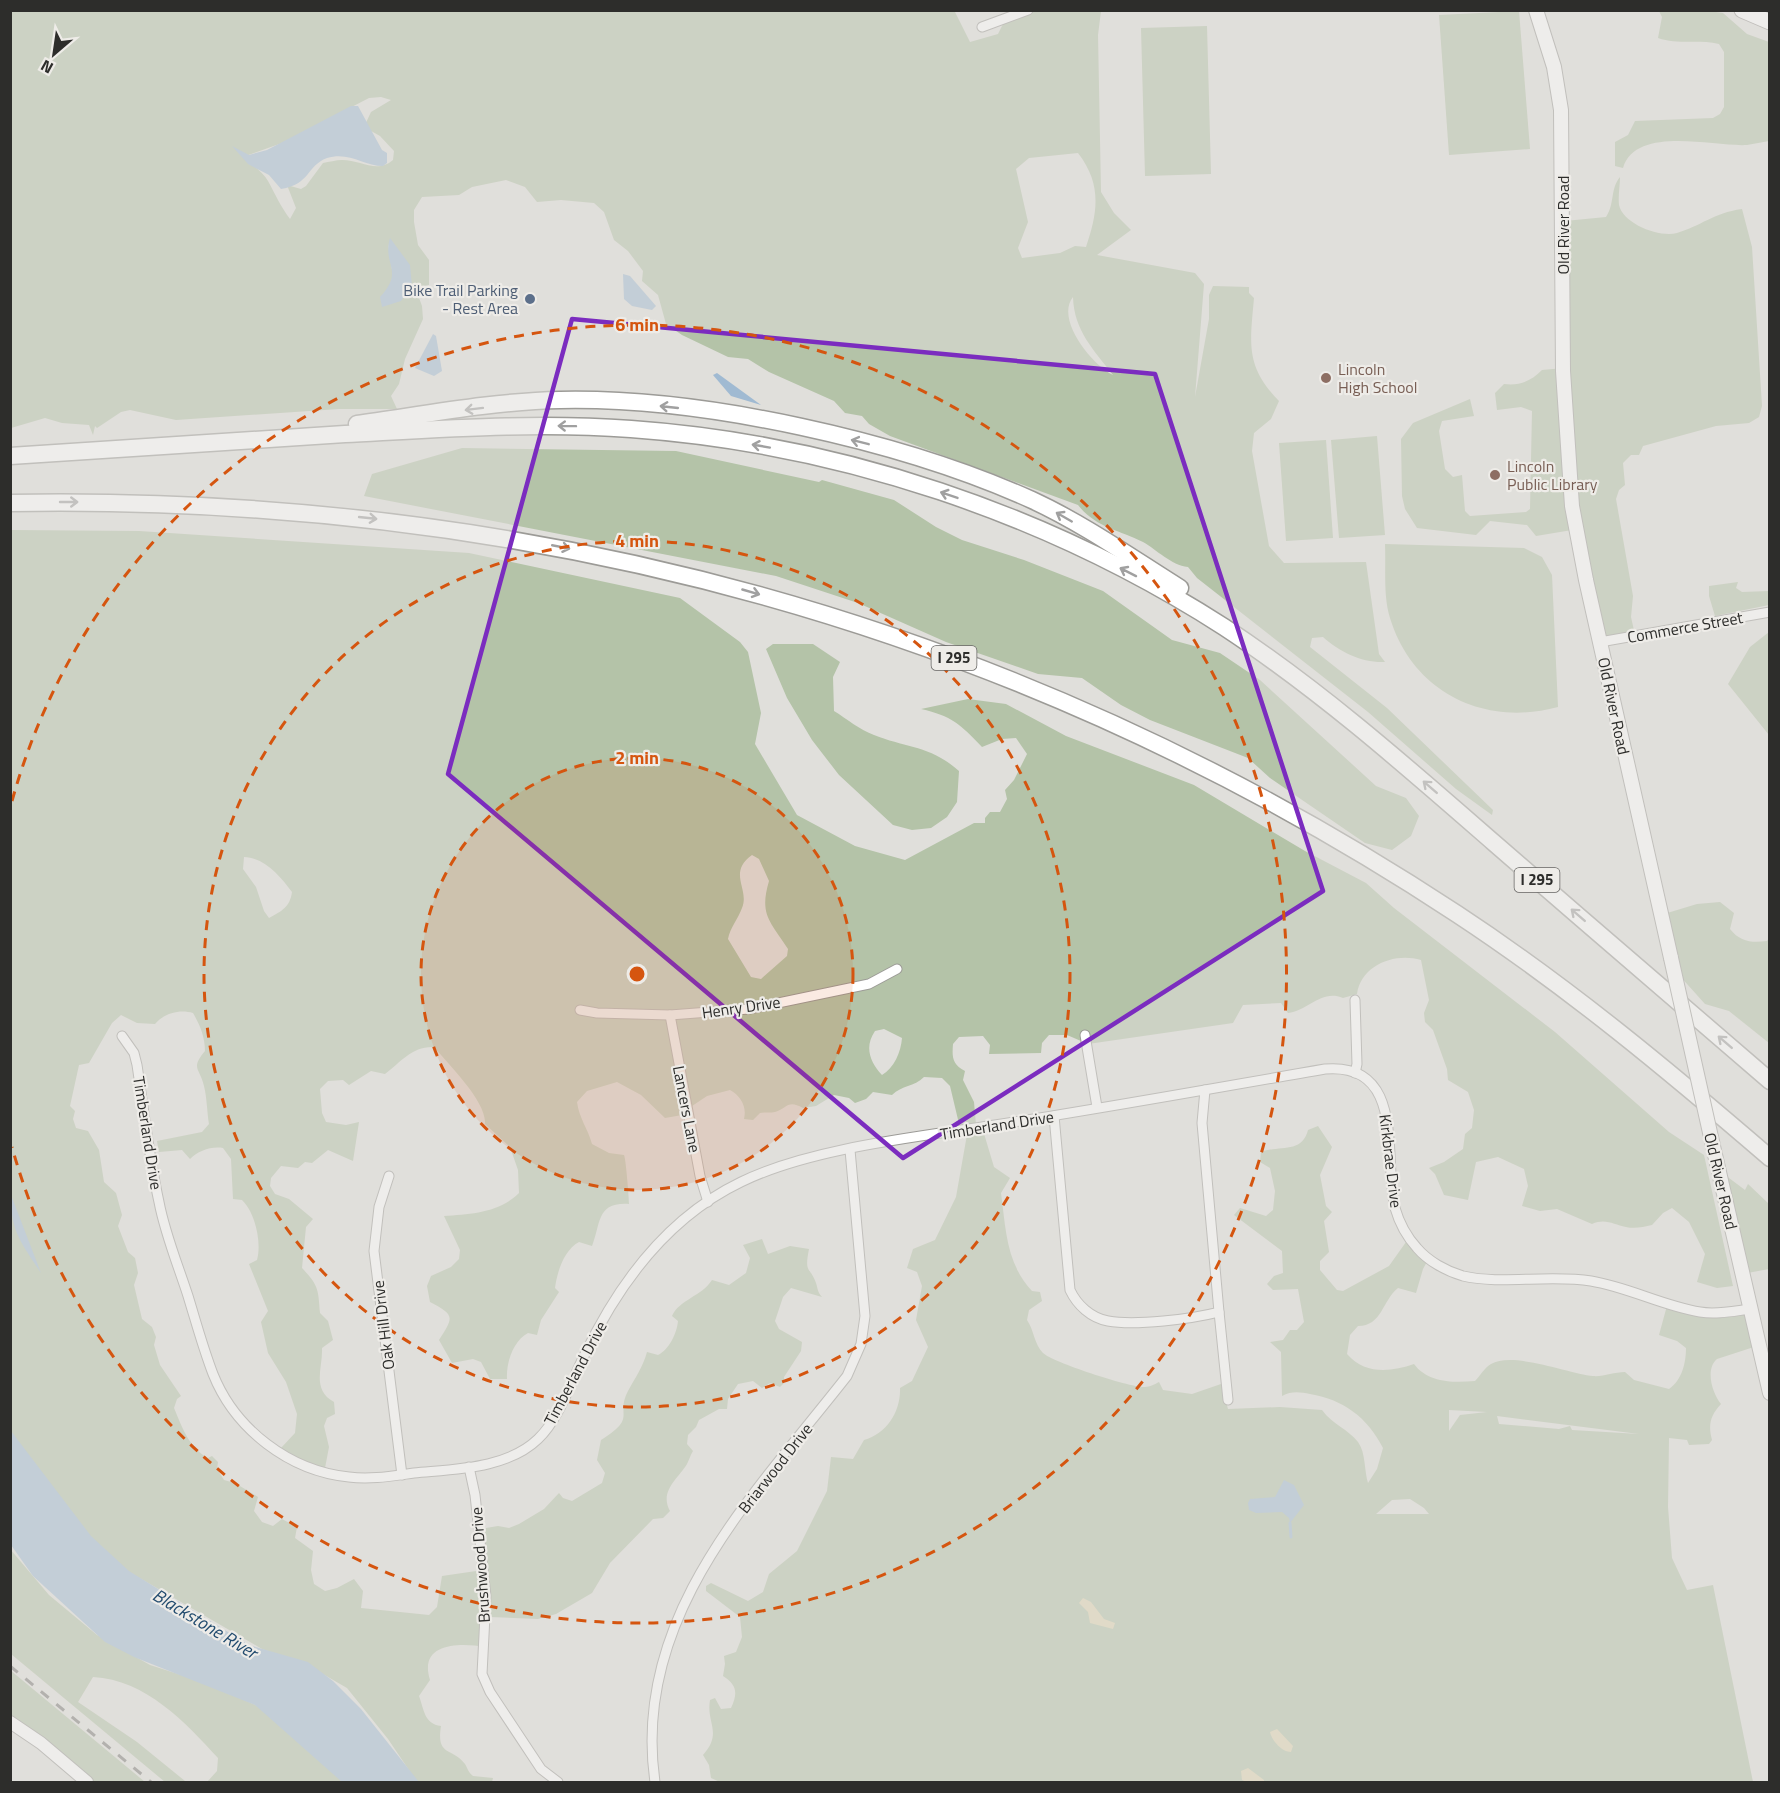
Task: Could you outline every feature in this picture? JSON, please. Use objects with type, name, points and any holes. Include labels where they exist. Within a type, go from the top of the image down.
[{"type":"highway","points":[[211,443],[557,400],[688,409],[812,431],[932,463],[1043,505],[1226,617],[1302,681]]},
{"type":"highway","name":"I 295","points":[[10,456],[471,427],[569,426],[700,436],[797,453],[893,477],[955,497],[1077,547],[1192,608],[1302,681],[1420,778],[1770,1081]]},
{"type":"highway","name":"I 295","points":[[10,503],[141,502],[260,508],[369,518],[476,532],[614,558],[720,583],[854,623],[967,662],[1088,712],[1205,767],[1310,824],[1403,879],[1485,933],[1591,1010],[1770,1158]]},
{"type":"main road","name":"Old River Road","points":[[1536,10],[1554,67],[1561,110],[1563,371],[1569,478],[1580,552],[1770,1393]]},
{"type":"main road","points":[[1742,10],[1770,22]]},
{"type":"street","points":[[982,27],[1028,10]]},
{"type":"street","name":"Commerce Street","points":[[1600,642],[1770,612]]},
{"type":"street","name":"Henry Drive","points":[[580,1010],[597,1013],[670,1015],[758,1008],[826,991],[869,984],[897,969]]},
{"type":"street","points":[[1228,1400],[1202,1122],[1204,1090],[1325,1069],[1338,1068],[1355,1074],[1357,1064],[1355,1000]]},
{"type":"street","name":"Lancers Lane","points":[[670,1015],[700,1176],[708,1202]]},
{"type":"street","points":[[1085,1035],[1097,1107]]},
{"type":"street","name":"Timberland Drive","points":[[122,1036],[134,1053],[137,1065],[159,1205],[214,1376],[242,1424],[257,1437],[304,1466],[352,1478],[469,1467],[520,1453],[537,1441],[552,1421],[589,1346],[628,1279],[658,1244],[728,1188],[764,1172],[850,1150],[1204,1090]]},
{"type":"street","name":"Kirkbrae Drive","points":[[1355,1074],[1369,1083],[1381,1097],[1385,1109],[1395,1207],[1403,1227],[1418,1249],[1438,1265],[1472,1278],[1556,1277],[1591,1281],[1701,1312],[1750,1309]]},
{"type":"street","points":[[1054,1116],[1070,1290],[1075,1300],[1090,1314],[1109,1322],[1195,1318],[1219,1312]]},
{"type":"street","name":"Briarwood Drive","points":[[655,1782],[651,1729],[654,1697],[667,1644],[693,1584],[722,1535],[847,1376],[858,1353],[865,1316],[850,1150]]},
{"type":"street","name":"Oak Hill Drive","points":[[389,1176],[374,1228],[374,1251],[402,1475]]},
{"type":"street","name":"Brushwood Drive","points":[[469,1467],[476,1495],[486,1596],[482,1674],[490,1692],[541,1769],[558,1782]]},
{"type":"street","points":[[10,1722],[41,1743],[87,1782]]},
{"type":"highlighted area","points":[[572,319],[1155,374],[1323,891],[903,1158],[448,774]]},
{"type":"green space","points":[[954,10],[970,42],[998,34],[1007,16],[1023,11],[1101,11],[1098,35],[1101,192],[1114,213],[1131,230],[1097,255],[1195,273],[1204,284],[1195,397],[1209,319],[1209,295],[1213,286],[1249,287],[1249,293],[1254,298],[1251,329],[1252,354],[1260,377],[1279,401],[1271,419],[1254,433],[1252,451],[1269,546],[1284,563],[1366,562],[1379,654],[1385,662],[1368,661],[1352,655],[1323,637],[1312,638],[1310,647],[1387,708],[1493,810],[1492,815],[1456,789],[1368,712],[1197,578],[1188,567],[1170,560],[1143,542],[1100,523],[1078,505],[890,436],[869,424],[862,416],[845,413],[834,401],[769,372],[748,359],[728,357],[682,335],[666,324],[658,295],[642,281],[643,271],[628,251],[614,240],[604,212],[594,203],[561,200],[537,202],[525,187],[506,180],[472,187],[459,195],[422,197],[414,210],[418,245],[429,260],[429,285],[415,287],[422,306],[423,319],[405,359],[399,384],[391,396],[397,409],[339,409],[176,420],[130,410],[121,412],[97,428],[95,426],[93,435],[89,425],[62,423],[45,418],[11,428],[10,11]],"holes":[[[381,97],[391,100],[371,112],[364,127],[380,136],[394,151],[393,160],[381,166],[342,160],[323,163],[306,186],[301,189],[287,185],[296,208],[290,219],[266,178],[243,157],[282,143],[369,98]],[[1078,153],[1086,165],[1096,198],[1093,222],[1086,247],[1075,246],[1060,253],[1022,258],[1018,248],[1028,222],[1016,169],[1029,158]],[[388,244],[407,296],[382,306],[393,276]],[[1073,297],[1074,309],[1081,330],[1113,375],[1095,362],[1078,340],[1072,329],[1069,306]]]},
{"type":"green space","points":[[1519,11],[1530,149],[1449,155],[1439,15]]},
{"type":"green space","points":[[1659,11],[1723,13],[1747,34],[1769,42],[1769,141],[1747,145],[1659,142],[1643,147],[1631,155],[1623,168],[1615,166],[1615,142],[1628,135],[1635,121],[1713,118],[1720,114],[1724,107],[1724,52],[1719,44],[1658,38],[1662,17]]},
{"type":"green space","points":[[1207,26],[1211,174],[1145,176],[1141,28]]},
{"type":"green space","points":[[1620,177],[1619,205],[1622,212],[1635,224],[1652,231],[1677,233],[1723,213],[1742,209],[1752,247],[1762,406],[1759,417],[1749,423],[1716,426],[1643,446],[1639,455],[1631,455],[1623,463],[1625,485],[1619,490],[1616,499],[1633,596],[1631,617],[1635,635],[1603,643],[1578,529],[1536,536],[1527,525],[1490,521],[1476,535],[1417,528],[1405,509],[1402,496],[1401,439],[1413,423],[1470,399],[1474,416],[1442,421],[1439,431],[1445,469],[1453,477],[1462,475],[1465,511],[1470,516],[1526,512],[1530,509],[1532,411],[1521,407],[1497,410],[1495,393],[1504,384],[1525,382],[1542,370],[1564,368],[1565,221],[1606,217]]},
{"type":"green space","points":[[1377,436],[1385,535],[1339,538],[1331,440]]},
{"type":"green space","points":[[1326,440],[1333,538],[1286,541],[1279,443]]},
{"type":"green space","points":[[462,448],[676,451],[819,482],[822,480],[894,500],[936,527],[962,540],[1024,560],[1103,591],[1172,640],[1220,653],[1260,680],[1376,786],[1406,798],[1419,816],[1411,836],[1392,850],[1365,843],[1270,778],[1248,758],[1150,720],[1121,705],[1082,678],[1038,674],[946,642],[858,603],[776,576],[364,496],[372,474]]},
{"type":"green space","points":[[11,530],[139,531],[469,553],[680,598],[740,642],[748,652],[761,713],[755,744],[797,815],[855,846],[905,860],[974,823],[985,823],[985,818],[990,812],[1000,812],[1007,799],[1005,790],[1014,780],[1027,754],[1016,738],[1002,739],[982,747],[955,722],[921,709],[968,699],[1006,704],[1066,736],[1194,785],[1305,851],[1366,883],[1394,908],[1555,1032],[1669,1132],[1704,1155],[1733,1286],[1717,1288],[1697,1282],[1705,1254],[1689,1222],[1672,1208],[1663,1213],[1652,1225],[1633,1228],[1606,1222],[1592,1224],[1557,1209],[1540,1211],[1522,1206],[1528,1186],[1524,1169],[1498,1157],[1476,1162],[1468,1200],[1444,1195],[1435,1174],[1429,1168],[1444,1162],[1463,1149],[1465,1134],[1472,1128],[1474,1110],[1468,1092],[1448,1080],[1447,1069],[1433,1030],[1425,1022],[1424,1013],[1429,1000],[1421,960],[1401,958],[1372,968],[1365,975],[1357,994],[1343,998],[1328,996],[1288,1013],[1281,1003],[1243,1005],[1233,1023],[1088,1044],[1067,1035],[1049,1035],[1042,1043],[1041,1053],[989,1054],[990,1045],[983,1036],[959,1037],[953,1044],[953,1056],[957,1066],[965,1071],[963,1080],[974,1102],[976,1125],[960,1128],[950,1086],[942,1078],[924,1077],[892,1095],[873,1092],[866,1099],[855,1103],[849,1098],[834,1095],[816,1106],[803,1108],[791,1104],[775,1112],[760,1113],[753,1120],[744,1119],[745,1110],[742,1102],[730,1090],[707,1096],[689,1108],[688,1114],[665,1118],[641,1095],[617,1082],[587,1091],[577,1102],[580,1113],[592,1144],[609,1153],[624,1155],[629,1204],[618,1204],[605,1211],[601,1216],[592,1246],[579,1242],[569,1250],[557,1275],[555,1288],[559,1292],[541,1320],[537,1335],[528,1333],[518,1341],[509,1360],[507,1379],[490,1379],[481,1362],[473,1359],[452,1363],[439,1340],[450,1317],[444,1310],[430,1302],[427,1286],[431,1276],[451,1267],[459,1259],[460,1250],[444,1216],[484,1211],[503,1205],[519,1193],[518,1170],[510,1147],[485,1124],[480,1105],[466,1084],[434,1047],[426,1047],[413,1052],[385,1074],[371,1071],[349,1085],[343,1080],[328,1081],[320,1089],[322,1113],[326,1122],[346,1125],[359,1122],[353,1161],[328,1150],[312,1163],[305,1162],[298,1168],[281,1166],[271,1178],[270,1186],[275,1194],[289,1199],[313,1219],[306,1227],[302,1268],[317,1288],[320,1313],[328,1321],[333,1340],[322,1348],[320,1370],[320,1384],[327,1397],[334,1402],[335,1414],[327,1418],[324,1426],[329,1447],[325,1468],[307,1463],[281,1448],[295,1433],[297,1414],[286,1382],[268,1353],[261,1322],[268,1311],[249,1264],[257,1260],[259,1245],[256,1228],[247,1205],[242,1200],[233,1199],[231,1159],[223,1148],[205,1150],[190,1159],[182,1150],[159,1152],[157,1141],[202,1132],[209,1124],[205,1091],[197,1068],[200,1057],[205,1051],[198,1022],[193,1013],[188,1012],[168,1015],[155,1024],[137,1023],[121,1015],[112,1023],[89,1063],[79,1065],[70,1106],[75,1111],[73,1119],[76,1128],[88,1131],[99,1150],[104,1182],[116,1193],[122,1215],[118,1226],[128,1252],[135,1258],[138,1273],[134,1285],[142,1319],[152,1327],[156,1337],[154,1345],[160,1365],[181,1396],[177,1399],[174,1408],[191,1443],[201,1454],[208,1458],[212,1456],[218,1462],[217,1469],[224,1480],[235,1483],[258,1497],[254,1511],[262,1522],[273,1526],[282,1519],[297,1527],[295,1538],[313,1551],[311,1570],[314,1584],[325,1591],[337,1588],[354,1579],[363,1591],[361,1608],[429,1615],[437,1607],[442,1576],[483,1570],[480,1529],[498,1526],[509,1528],[544,1509],[559,1493],[563,1498],[572,1501],[602,1483],[605,1473],[597,1460],[601,1440],[622,1421],[625,1399],[647,1352],[658,1355],[666,1349],[672,1341],[677,1326],[678,1321],[672,1316],[675,1311],[703,1290],[712,1280],[729,1285],[746,1273],[750,1258],[743,1245],[762,1239],[768,1254],[790,1246],[809,1249],[807,1266],[822,1297],[791,1288],[783,1297],[775,1321],[779,1329],[802,1342],[801,1351],[784,1377],[784,1383],[780,1387],[770,1383],[762,1388],[753,1381],[738,1384],[728,1399],[727,1409],[719,1409],[699,1420],[688,1435],[687,1444],[693,1451],[687,1464],[668,1491],[667,1504],[670,1511],[663,1518],[653,1519],[610,1563],[592,1593],[556,1614],[538,1619],[490,1617],[485,1647],[465,1645],[444,1648],[430,1658],[428,1668],[430,1680],[419,1696],[425,1715],[435,1725],[441,1726],[441,1743],[446,1750],[460,1759],[473,1776],[493,1778],[492,1782],[417,1782],[388,1739],[347,1688],[309,1666],[262,1649],[124,1569],[82,1532],[10,1438]],"holes":[[[752,855],[759,859],[769,881],[765,902],[768,917],[788,949],[787,956],[761,979],[751,977],[728,939],[744,901],[740,875],[745,862]],[[244,857],[265,864],[292,892],[285,908],[269,918],[264,911],[256,887],[243,869]],[[884,1029],[902,1038],[896,1059],[882,1075],[874,1065],[869,1049],[875,1031]]]},
{"type":"green space","points":[[1385,544],[1524,548],[1542,557],[1552,575],[1558,707],[1531,712],[1504,712],[1479,707],[1455,698],[1434,684],[1416,666],[1401,644],[1390,618],[1386,591]]},
{"type":"green space","points":[[1738,582],[1736,588],[1742,592],[1769,591],[1769,605],[1715,616],[1709,596],[1709,586]]},
{"type":"green space","points":[[1769,632],[1769,735],[1728,684],[1750,647]]},
{"type":"green space","points":[[773,644],[813,644],[840,662],[833,677],[834,711],[869,733],[938,756],[959,771],[957,802],[947,817],[931,828],[912,830],[893,825],[839,775],[812,740],[787,698],[766,649]]},
{"type":"green space","points":[[1720,902],[1734,913],[1730,929],[1738,937],[1756,942],[1767,941],[1769,938],[1769,1043],[1729,1011],[1705,1004],[1679,975],[1664,914],[1697,904]]},
{"type":"green space","points":[[1318,1126],[1332,1147],[1320,1175],[1326,1206],[1332,1212],[1324,1221],[1329,1252],[1320,1261],[1320,1270],[1337,1290],[1343,1291],[1389,1266],[1411,1235],[1430,1256],[1423,1269],[1416,1293],[1398,1288],[1372,1322],[1358,1326],[1350,1335],[1347,1354],[1362,1366],[1387,1370],[1414,1364],[1426,1375],[1434,1378],[1450,1382],[1467,1382],[1475,1381],[1491,1364],[1513,1360],[1593,1376],[1625,1372],[1634,1380],[1669,1389],[1677,1381],[1682,1371],[1686,1348],[1677,1341],[1659,1335],[1668,1302],[1706,1311],[1749,1307],[1760,1345],[1717,1359],[1713,1363],[1711,1381],[1721,1404],[1711,1421],[1712,1440],[1709,1444],[1689,1445],[1687,1440],[1669,1438],[1668,1507],[1672,1558],[1687,1590],[1713,1585],[1753,1782],[720,1782],[711,1778],[709,1765],[703,1755],[709,1747],[713,1734],[710,1700],[715,1698],[721,1709],[731,1708],[735,1690],[734,1686],[723,1676],[724,1656],[736,1652],[742,1637],[740,1617],[706,1591],[706,1586],[711,1583],[748,1601],[763,1592],[769,1574],[797,1551],[827,1491],[831,1457],[853,1459],[864,1440],[879,1433],[891,1420],[898,1405],[900,1388],[912,1381],[928,1347],[916,1320],[922,1286],[917,1272],[907,1268],[913,1249],[935,1240],[956,1197],[968,1129],[982,1127],[994,1167],[1010,1178],[1001,1193],[1006,1233],[1012,1257],[1023,1280],[1032,1291],[1040,1292],[1042,1301],[1029,1310],[1027,1320],[1043,1353],[1076,1368],[1137,1386],[1147,1387],[1159,1382],[1163,1390],[1192,1394],[1221,1384],[1228,1409],[1280,1407],[1322,1410],[1358,1442],[1368,1483],[1377,1469],[1383,1448],[1370,1427],[1353,1412],[1334,1401],[1299,1392],[1282,1396],[1281,1352],[1270,1342],[1283,1340],[1290,1330],[1297,1330],[1304,1322],[1298,1289],[1273,1290],[1267,1284],[1274,1276],[1283,1273],[1282,1251],[1234,1215],[1240,1208],[1266,1216],[1273,1210],[1275,1191],[1270,1168],[1260,1162],[1261,1152],[1295,1146],[1301,1143],[1308,1130]],"holes":[[[1449,1410],[1487,1412],[1460,1415],[1449,1431]],[[1497,1416],[1639,1434],[1572,1430],[1570,1426],[1559,1429],[1499,1424]],[[1410,1499],[1429,1514],[1376,1514],[1392,1500]]]},
{"type":"green space","points":[[1725,1175],[1745,1190],[1748,1184],[1769,1204],[1769,1269],[1742,1274],[1733,1233],[1737,1218]]},
{"type":"green space","points":[[10,1549],[49,1595],[97,1635],[150,1665],[200,1681],[260,1707],[346,1782],[207,1782],[217,1771],[218,1758],[178,1717],[147,1694],[130,1686],[93,1677],[78,1702],[137,1742],[185,1781],[192,1782],[165,1782],[11,1654]]},
{"type":"green space","points":[[10,1670],[145,1782],[91,1782],[11,1719]]},
{"type":"sand","points":[[1083,1598],[1091,1602],[1104,1619],[1115,1623],[1113,1629],[1090,1623],[1088,1612],[1079,1603]]},
{"type":"sand","points":[[1277,1729],[1293,1746],[1291,1752],[1281,1748],[1273,1739],[1270,1732]]},
{"type":"sand","points":[[1248,1768],[1264,1782],[1242,1780],[1241,1771]]},
{"type":"water","points":[[351,106],[358,106],[382,150],[387,153],[387,163],[383,166],[349,157],[335,156],[320,161],[298,183],[281,189],[269,175],[248,164],[232,146],[249,155],[267,150]]},
{"type":"water","points":[[390,238],[410,265],[412,286],[401,301],[382,307],[380,297],[387,288],[392,274],[388,247]]},
{"type":"water","points":[[623,274],[630,276],[656,306],[652,310],[632,306],[624,299]]},
{"type":"water","points":[[433,334],[436,336],[442,371],[434,376],[415,368]]},
{"type":"water","points":[[717,373],[761,405],[731,396],[713,375]]},
{"type":"water","points":[[11,1195],[41,1273],[18,1237],[11,1207]]},
{"type":"water","name":"Blackstone River","points":[[11,1431],[91,1536],[129,1571],[249,1645],[308,1662],[333,1681],[361,1709],[419,1782],[342,1782],[255,1705],[134,1657],[105,1642],[33,1576],[11,1545]]},
{"type":"water","points":[[1284,1480],[1294,1485],[1304,1505],[1290,1523],[1289,1518],[1282,1512],[1256,1513],[1249,1510],[1250,1499],[1275,1497]]},
{"type":"waterway","points":[[1290,1523],[1291,1537]]},
{"type":"railway","points":[[10,1666],[151,1782]]},
{"type":"place","name":"Bike Trail Parking - Rest Area","points":[[530,299]]},
{"type":"place","name":"Lincoln High School","points":[[1326,378]]},
{"type":"place","name":"Lincoln Public Library","points":[[1495,475]]}]
